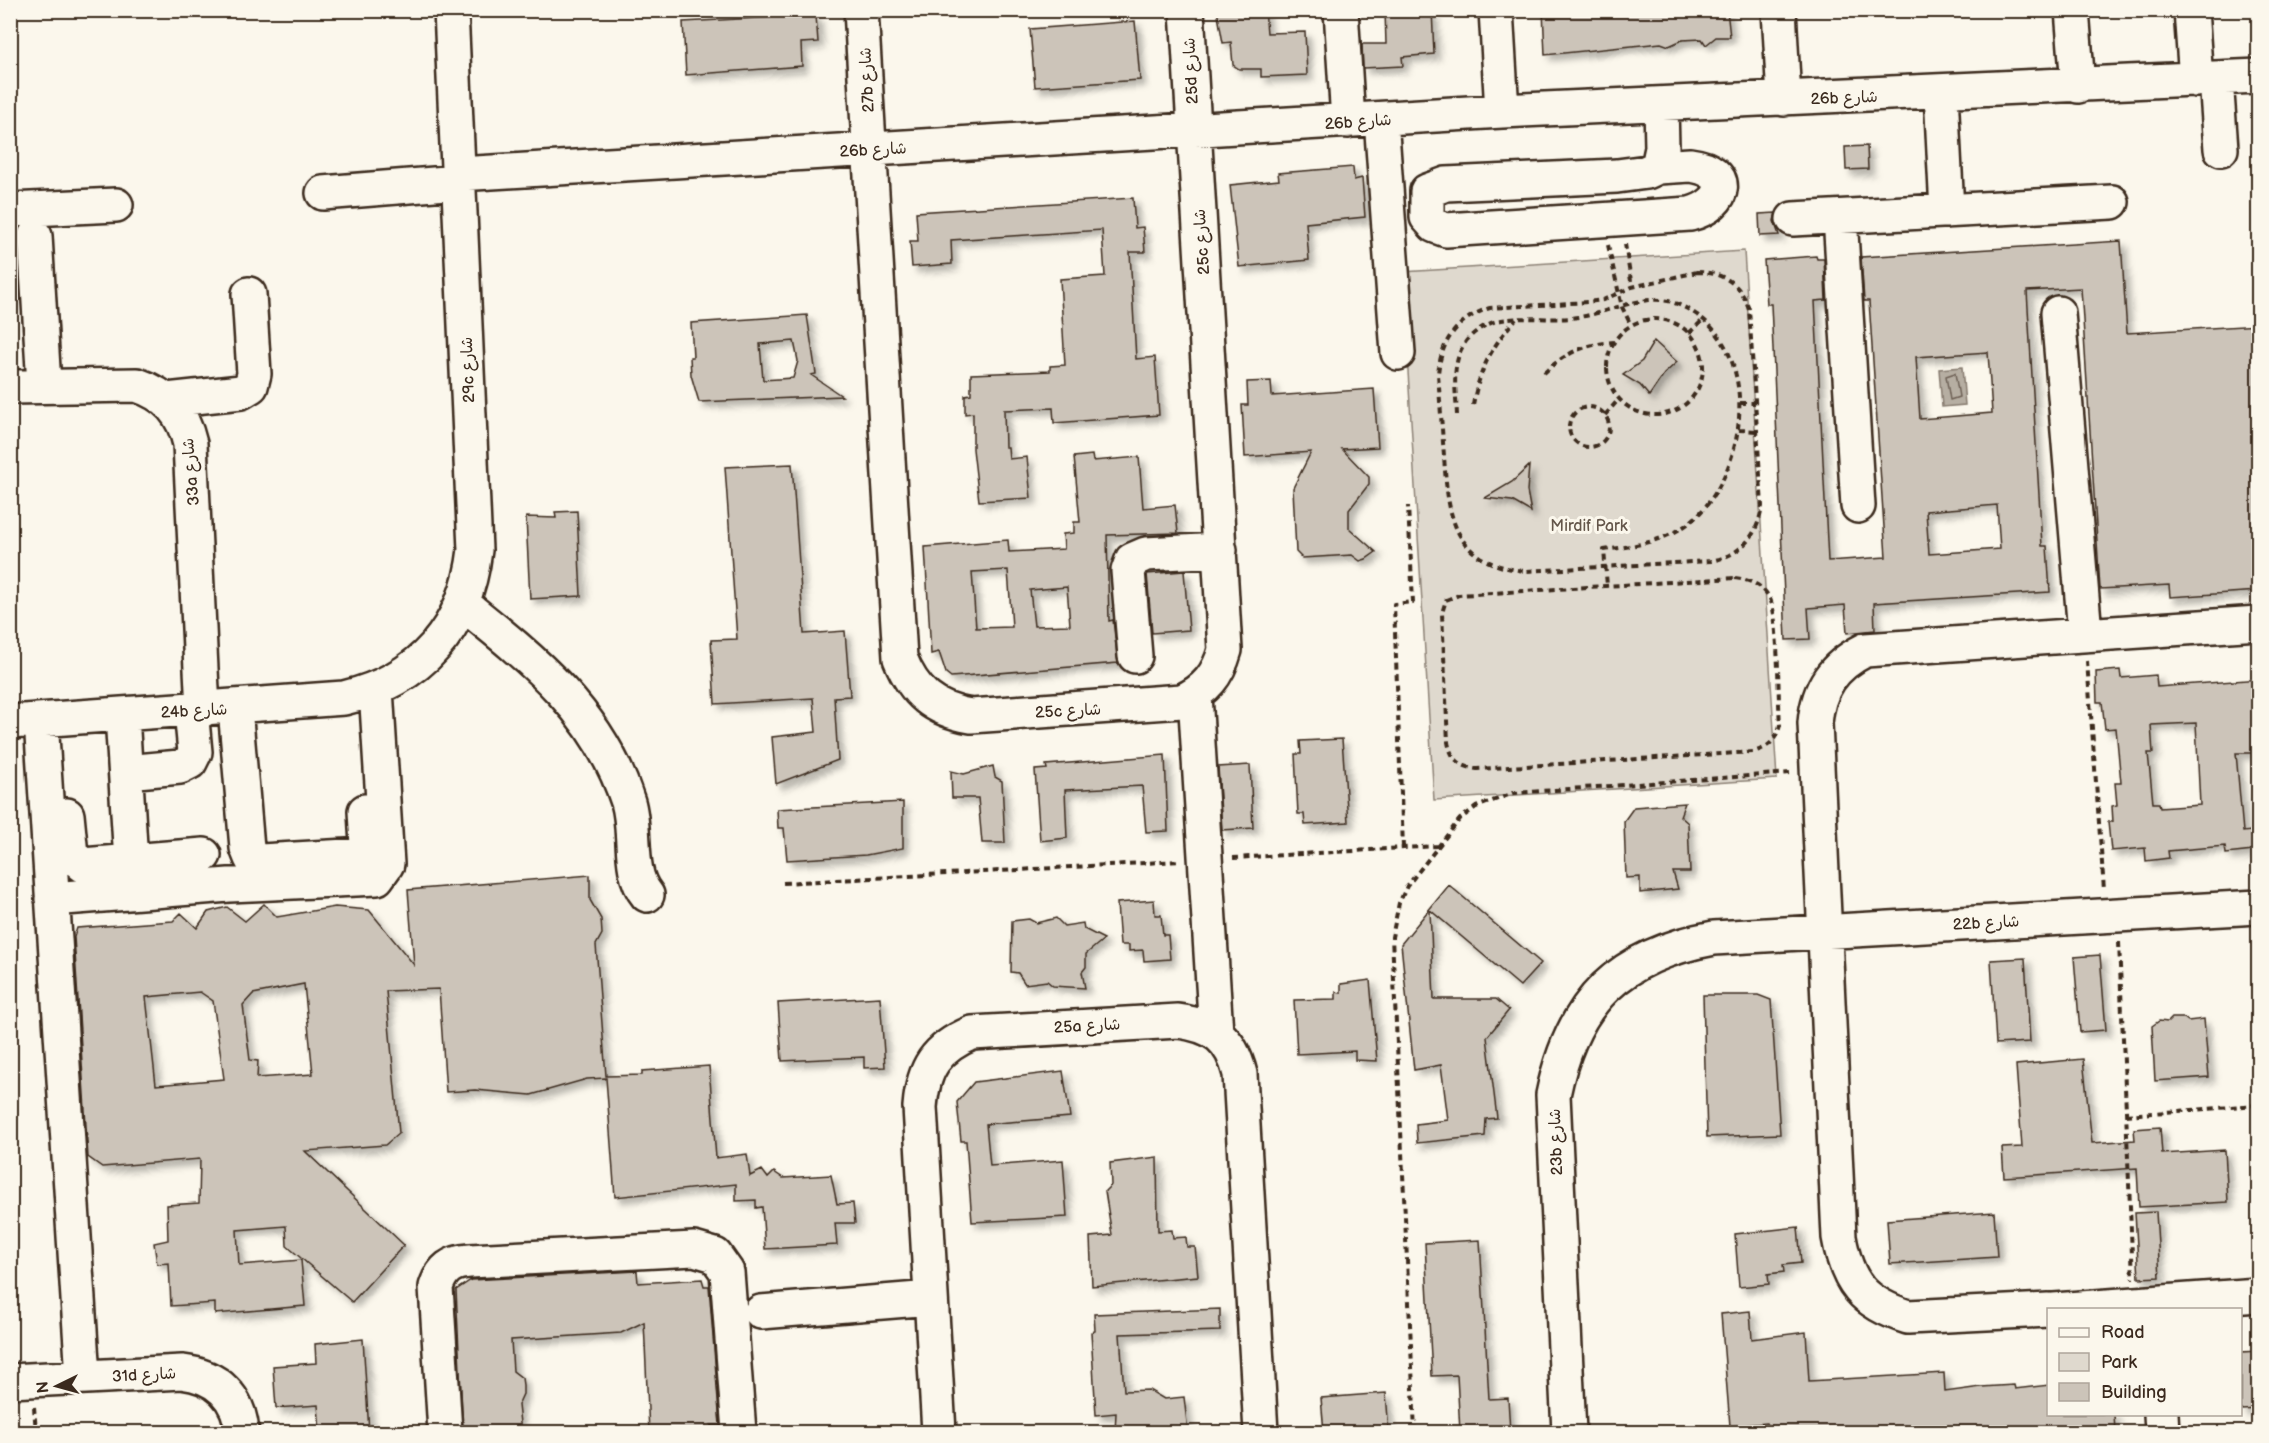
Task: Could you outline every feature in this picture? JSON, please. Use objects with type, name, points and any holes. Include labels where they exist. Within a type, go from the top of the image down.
[{"type":"street","name":"29c شارع","points":[[368,692],[398,678],[430,652],[451,626],[463,604],[472,577],[475,550],[451,10]]},
{"type":"street","name":"27b شارع","points":[[861,10],[870,149]]},
{"type":"street","name":"25d شارع","points":[[1187,10],[1194,131]]},
{"type":"street","points":[[1341,10],[1348,121]]},
{"type":"street","points":[[1496,10],[1502,111]]},
{"type":"street","points":[[1779,10],[1784,99]]},
{"type":"street","points":[[2073,10],[2078,86]]},
{"type":"street","points":[[2191,10],[2221,149]]},
{"type":"street","name":"26b شارع","points":[[323,193],[459,178],[870,149],[1502,111],[1941,93],[2259,76]]},
{"type":"street","points":[[1941,93],[1947,211]]},
{"type":"street","points":[[1658,167],[1662,148],[1661,105]]},
{"type":"street","points":[[1381,119],[1398,353]]},
{"type":"street","name":"25c شارع","points":[[870,149],[900,658],[907,676],[919,692],[934,705],[952,713],[971,716],[1137,679],[1168,704],[1195,695],[1209,684],[1220,668],[1225,650],[1194,131]]},
{"type":"street","points":[[1658,167],[1707,167],[1716,174],[1720,185],[1718,197],[1712,205],[1690,214],[1612,220],[1446,230],[1435,226],[1427,217],[1427,191],[1446,184],[1617,176],[1647,172],[1658,167]]},
{"type":"street","points":[[1793,219],[2112,202]]},
{"type":"street","points":[[10,210],[116,205]]},
{"type":"street","points":[[1840,217],[1858,506]]},
{"type":"street","points":[[34,236],[44,386]]},
{"type":"street","points":[[167,400],[241,392],[251,386],[254,374],[249,294]]},
{"type":"street","points":[[2058,313],[2085,633]]},
{"type":"street","name":"33a شارع","points":[[10,387],[137,385],[167,400],[186,428],[190,444],[197,710],[195,752],[190,762],[180,767],[126,772]]},
{"type":"street","points":[[1137,679],[1128,571],[1132,560],[1146,554],[1220,550]]},
{"type":"street","points":[[463,604],[532,659],[559,687],[589,725],[609,759],[628,803],[637,876],[646,895]]},
{"type":"street","points":[[2047,1310],[1908,1317],[1886,1310],[1867,1298],[1852,1280],[1843,1259],[1839,1237],[1817,705],[1823,687],[1834,671],[1848,659],[1865,651],[1883,647],[2259,623]]},
{"type":"street","points":[[235,708],[247,848],[251,858],[261,861],[359,856],[364,855],[367,845],[368,692]]},
{"type":"street","points":[[52,899],[229,885],[377,878],[387,864],[368,692]]},
{"type":"street","name":"24b شارع","points":[[36,720],[235,708],[368,692]]},
{"type":"street","points":[[1195,695],[1216,1033]]},
{"type":"street","points":[[122,715],[131,862]]},
{"type":"street","points":[[36,720],[52,899],[83,1377]]},
{"type":"street","points":[[36,720],[71,855],[83,865],[204,855]]},
{"type":"street","name":"22b شارع","points":[[1714,938],[2259,907]]},
{"type":"street","name":"23b شارع","points":[[1569,1432],[1553,1130],[1553,1095],[1560,1061],[1580,1019],[1593,1000],[1618,976],[1647,957],[1680,944],[1714,938]]},
{"type":"street","name":"25a شارع","points":[[939,1432],[920,1107],[921,1088],[928,1069],[939,1053],[954,1040],[972,1032],[991,1029],[1178,1021],[1198,1024],[1216,1033],[1228,1044],[1236,1058],[1240,1074],[1261,1432]]},
{"type":"street","points":[[445,1432],[436,1287],[440,1276],[448,1267],[458,1262],[470,1261],[694,1248],[715,1255],[728,1272],[739,1432]]},
{"type":"street","points":[[2100,1308],[2147,1306],[2259,1295]]},
{"type":"street","points":[[761,1312],[931,1298]]},
{"type":"street","name":"31d شارع","points":[[10,1381],[182,1371],[198,1374],[218,1383],[233,1400],[240,1414],[242,1432]]},
{"type":"street","points":[[2161,1416],[2162,1432]]},
{"type":"path","points":[[1612,220],[1632,287]]},
{"type":"path","points":[[1612,220],[1622,307],[1631,325]]},
{"type":"path","points":[[1697,272],[1717,274],[1741,291],[1749,309],[1762,506],[1757,527],[1745,545],[1724,558],[1712,561],[1605,569],[1511,570],[1484,559],[1461,539],[1449,512],[1438,374],[1444,344],[1463,321],[1476,313],[1505,306],[1588,302],[1620,293],[1632,287],[1697,272]]},
{"type":"path","points":[[1458,415],[1455,371],[1461,350],[1467,341],[1484,326],[1516,319],[1578,317],[1650,300],[1667,301],[1703,320],[1723,344],[1731,360],[1740,403],[1736,447],[1719,490],[1700,514],[1675,532],[1660,539],[1604,550],[1607,586]]},
{"type":"path","points":[[1473,405],[1485,362],[1494,346],[1516,319]]},
{"type":"path","points":[[1656,319],[1668,321],[1689,333],[1697,343],[1703,368],[1696,393],[1688,402],[1678,410],[1653,415],[1635,410],[1619,399],[1608,377],[1607,365],[1614,342],[1631,325],[1656,319]]},
{"type":"path","points":[[1689,333],[1703,320]]},
{"type":"path","points":[[1544,373],[1566,355],[1581,348],[1614,342]]},
{"type":"path","points":[[1605,415],[1619,399]]},
{"type":"path","points":[[1740,403],[1755,403]]},
{"type":"path","points":[[1592,407],[1605,415],[1609,430],[1602,443],[1586,447],[1573,440],[1569,424],[1577,411],[1592,407]]},
{"type":"path","points":[[1739,430],[1757,431]]},
{"type":"path","points":[[1403,848],[1394,604],[1413,602],[1408,506]]},
{"type":"path","points":[[1736,578],[1756,584],[1764,590],[1774,609],[1779,725],[1774,741],[1753,752],[1477,769],[1460,764],[1454,758],[1448,742],[1442,613],[1446,600],[1459,595],[1607,586],[1736,578]]},
{"type":"path","points":[[2085,633],[2105,915],[2119,940],[2126,1115],[2147,1306]]},
{"type":"path","points":[[1415,1432],[1392,937],[1399,903],[1407,886],[1460,819],[1476,807],[1514,793],[1818,771]]},
{"type":"path","points":[[783,883],[1438,846]]},
{"type":"path","points":[[2126,1115],[2259,1105]]},
{"type":"green space","name":"Mirdif Park","points":[[1744,251],[1777,779],[1434,800],[1402,272]]},
{"type":"water","points":[[1962,367],[1965,405],[1942,407],[1939,369]]},
{"type":"building","points":[[1217,10],[1265,10],[1267,33],[1305,32],[1307,75],[1261,77],[1261,69],[1239,69],[1233,65],[1231,42],[1223,43]]},
{"type":"building","points":[[1385,10],[1432,10],[1434,54],[1402,57],[1403,66],[1363,68],[1362,44],[1386,44]]},
{"type":"building","points":[[1543,10],[1727,10],[1730,37],[1716,37],[1706,45],[1702,39],[1682,40],[1669,46],[1661,43],[1545,55]]},
{"type":"building","points":[[816,15],[818,42],[801,43],[802,66],[686,75],[683,22]]},
{"type":"building","points":[[1135,21],[1140,80],[1035,87],[1030,29]]},
{"type":"building","points":[[1867,146],[1868,169],[1846,170],[1845,147]]},
{"type":"building","points":[[1353,167],[1354,180],[1362,178],[1365,217],[1306,223],[1309,260],[1239,267],[1230,185],[1279,180],[1278,173]]},
{"type":"building","points":[[1133,198],[1135,228],[1143,227],[1145,252],[1130,252],[1136,359],[1155,357],[1159,415],[1054,423],[1053,408],[1004,410],[1005,447],[1008,447],[1009,459],[1027,457],[1031,498],[979,501],[973,449],[973,413],[965,414],[965,395],[971,394],[971,374],[1050,371],[1050,366],[1065,365],[1060,279],[1105,276],[1102,230],[951,240],[952,264],[912,267],[910,241],[918,241],[916,212]]},
{"type":"building","points":[[1776,213],[1774,221],[1779,235],[1760,236],[1759,214]]},
{"type":"building","points":[[2121,241],[2127,333],[2259,325],[2259,591],[2170,597],[2169,585],[2100,589],[2081,288],[2027,291],[2042,546],[2047,546],[2050,592],[1874,603],[1875,630],[1847,633],[1845,605],[1808,608],[1810,639],[1786,640],[1771,304],[1767,304],[1764,260],[1816,256],[1817,259],[1824,259],[1826,300],[1815,301],[1828,561],[1886,557],[1869,301],[1864,301],[1861,257]],"holes":[[[1988,352],[1992,413],[1920,419],[1916,357]],[[1997,505],[2000,549],[1929,554],[1926,511]]]},
{"type":"building","points":[[807,315],[816,374],[811,375],[842,396],[699,402],[691,375],[690,357],[693,357],[691,323]],"holes":[[[794,341],[798,361],[793,378],[763,380],[760,344]]]},
{"type":"building","points":[[1654,341],[1677,362],[1664,374],[1649,396],[1640,385],[1623,375],[1642,361]]},
{"type":"building","points":[[1271,381],[1272,396],[1374,389],[1378,447],[1342,449],[1369,477],[1369,484],[1349,510],[1349,528],[1376,552],[1366,559],[1360,561],[1352,555],[1302,558],[1296,552],[1293,488],[1311,452],[1245,457],[1242,405],[1248,405],[1247,382]]},
{"type":"building","points":[[1092,455],[1093,461],[1139,457],[1143,508],[1175,505],[1178,533],[1107,535],[1109,621],[1113,620],[1118,663],[951,677],[946,673],[939,652],[931,654],[925,547],[1008,540],[1009,552],[1064,549],[1063,534],[1074,533],[1074,522],[1080,522],[1074,457]],"holes":[[[1008,570],[1012,627],[976,628],[972,572]],[[1067,587],[1070,625],[1034,626],[1030,590]]]},
{"type":"building","points":[[792,464],[804,634],[845,631],[850,696],[834,697],[838,760],[776,784],[772,737],[816,732],[813,698],[715,704],[711,640],[737,639],[725,467]]},
{"type":"building","points":[[1529,466],[1527,491],[1531,512],[1512,501],[1485,498],[1512,482]]},
{"type":"building","points":[[577,511],[581,596],[530,599],[526,517],[556,518],[555,512]]},
{"type":"building","points":[[1184,571],[1189,630],[1152,633],[1147,574]]},
{"type":"building","points":[[2120,670],[2121,678],[2156,675],[2157,687],[2259,679],[2259,753],[2236,753],[2243,832],[2251,831],[2253,851],[2226,854],[2225,846],[2168,851],[2169,858],[2146,861],[2145,848],[2111,851],[2108,822],[2113,822],[2112,806],[2117,805],[2115,783],[2121,783],[2116,728],[2105,729],[2102,702],[2097,702],[2096,672]],"holes":[[[2196,723],[2200,805],[2160,808],[2159,803],[2153,803],[2148,753],[2153,753],[2151,725]]]},
{"type":"building","points":[[1342,739],[1348,822],[1305,825],[1304,814],[1298,814],[1295,754],[1301,754],[1300,741]]},
{"type":"building","points":[[1165,755],[1168,831],[1146,832],[1142,786],[1065,790],[1067,838],[1040,841],[1035,770],[1047,769],[1046,765]]},
{"type":"building","points":[[1250,765],[1253,828],[1222,830],[1218,767]]},
{"type":"building","points":[[993,766],[995,777],[1002,781],[1005,843],[982,843],[978,798],[952,798],[951,771],[964,774]]},
{"type":"building","points":[[903,802],[903,848],[866,855],[787,860],[784,828],[778,828],[777,809]]},
{"type":"building","points":[[1685,803],[1680,816],[1688,823],[1690,872],[1673,872],[1678,889],[1640,893],[1640,877],[1626,878],[1624,821],[1634,807]]},
{"type":"building","points":[[590,875],[590,900],[601,919],[602,934],[596,945],[606,1076],[642,1075],[642,1071],[709,1066],[716,1158],[747,1154],[750,1176],[762,1170],[768,1178],[774,1172],[783,1178],[831,1175],[837,1204],[853,1203],[855,1223],[835,1223],[837,1245],[765,1249],[762,1207],[756,1208],[756,1200],[736,1201],[736,1184],[615,1197],[606,1078],[587,1079],[531,1095],[475,1090],[446,1092],[439,989],[386,991],[399,1133],[385,1145],[305,1151],[404,1245],[352,1302],[287,1246],[286,1226],[237,1230],[239,1265],[301,1260],[305,1306],[215,1314],[215,1303],[171,1306],[169,1263],[157,1264],[154,1243],[168,1240],[167,1205],[199,1203],[200,1159],[102,1167],[88,1157],[74,937],[77,928],[173,921],[181,913],[197,928],[208,912],[227,907],[245,921],[264,904],[277,917],[335,907],[369,910],[414,965],[408,890]],"holes":[[[304,984],[313,1074],[257,1078],[258,1061],[250,1060],[243,1005],[253,994]],[[200,992],[213,1001],[224,1079],[156,1085],[146,997]]]},
{"type":"building","points":[[1449,885],[1541,963],[1520,986],[1430,910],[1434,999],[1496,999],[1509,1010],[1487,1037],[1497,1118],[1486,1119],[1485,1136],[1417,1143],[1416,1124],[1448,1120],[1441,1065],[1414,1070],[1401,944]]},
{"type":"building","points":[[1154,900],[1155,915],[1161,915],[1163,935],[1168,935],[1170,959],[1144,961],[1143,950],[1129,951],[1129,945],[1120,945],[1117,903]]},
{"type":"building","points":[[1056,918],[1064,926],[1083,923],[1084,929],[1104,939],[1086,954],[1086,967],[1082,972],[1085,988],[1053,986],[1047,981],[1025,984],[1018,973],[1011,972],[1012,921],[1029,919],[1036,923]]},
{"type":"building","points":[[2100,955],[2106,1030],[2080,1032],[2074,957]]},
{"type":"building","points":[[2025,958],[2030,1042],[1996,1044],[1991,960]]},
{"type":"building","points":[[1370,980],[1377,1061],[1355,1060],[1355,1051],[1297,1054],[1294,1000],[1336,999],[1336,992],[1341,993],[1341,984]]},
{"type":"building","points":[[1703,995],[1758,995],[1771,1000],[1780,1134],[1707,1137]]},
{"type":"building","points":[[880,997],[885,1067],[864,1068],[864,1057],[782,1061],[778,1003]]},
{"type":"building","points":[[2172,1018],[2184,1018],[2188,1021],[2204,1019],[2209,1077],[2155,1081],[2152,1026],[2159,1021],[2168,1022]]},
{"type":"building","points":[[2083,1059],[2092,1143],[2135,1140],[2134,1129],[2160,1127],[2162,1154],[2225,1150],[2228,1202],[2139,1207],[2137,1168],[2004,1177],[2002,1148],[2022,1147],[2016,1065]]},
{"type":"building","points":[[1063,1071],[1070,1117],[986,1124],[990,1166],[1063,1160],[1067,1217],[972,1222],[966,1141],[961,1141],[957,1102],[974,1082]]},
{"type":"building","points":[[1157,1157],[1158,1231],[1172,1230],[1173,1238],[1186,1237],[1187,1247],[1195,1247],[1198,1276],[1092,1286],[1090,1237],[1112,1235],[1105,1191],[1111,1185],[1110,1163]]},
{"type":"building","points":[[1994,1212],[1997,1257],[1890,1264],[1887,1220]]},
{"type":"building","points":[[2156,1212],[2160,1277],[2139,1278],[2135,1213]]},
{"type":"building","points":[[1798,1227],[1801,1263],[1783,1265],[1784,1272],[1768,1274],[1769,1284],[1739,1287],[1735,1234]]},
{"type":"building","points":[[1480,1240],[1489,1399],[1508,1398],[1510,1432],[1460,1432],[1457,1375],[1432,1376],[1425,1243]]},
{"type":"building","points":[[637,1271],[638,1283],[702,1279],[704,1286],[709,1286],[720,1425],[711,1425],[712,1432],[649,1432],[644,1322],[621,1333],[511,1340],[513,1371],[522,1378],[523,1385],[523,1394],[518,1405],[521,1432],[463,1432],[456,1290],[471,1280]]},
{"type":"building","points":[[1220,1309],[1220,1331],[1120,1334],[1124,1391],[1149,1390],[1164,1399],[1184,1397],[1188,1432],[1115,1432],[1116,1413],[1096,1415],[1091,1332],[1095,1331],[1094,1314]]},
{"type":"building","points":[[1750,1311],[1752,1339],[1806,1332],[1809,1381],[1944,1373],[1945,1392],[1981,1387],[2014,1385],[2015,1389],[2047,1385],[2047,1416],[2114,1416],[2115,1432],[1984,1432],[1983,1427],[1910,1432],[1770,1432],[1767,1423],[1730,1426],[1721,1314]]},
{"type":"building","points":[[363,1339],[369,1432],[320,1432],[318,1405],[276,1408],[273,1366],[316,1363],[315,1344]]},
{"type":"building","points":[[2259,1351],[2259,1409],[2242,1410],[2242,1352]]},
{"type":"building","points":[[1386,1393],[1389,1432],[1324,1432],[1321,1398]]}]
